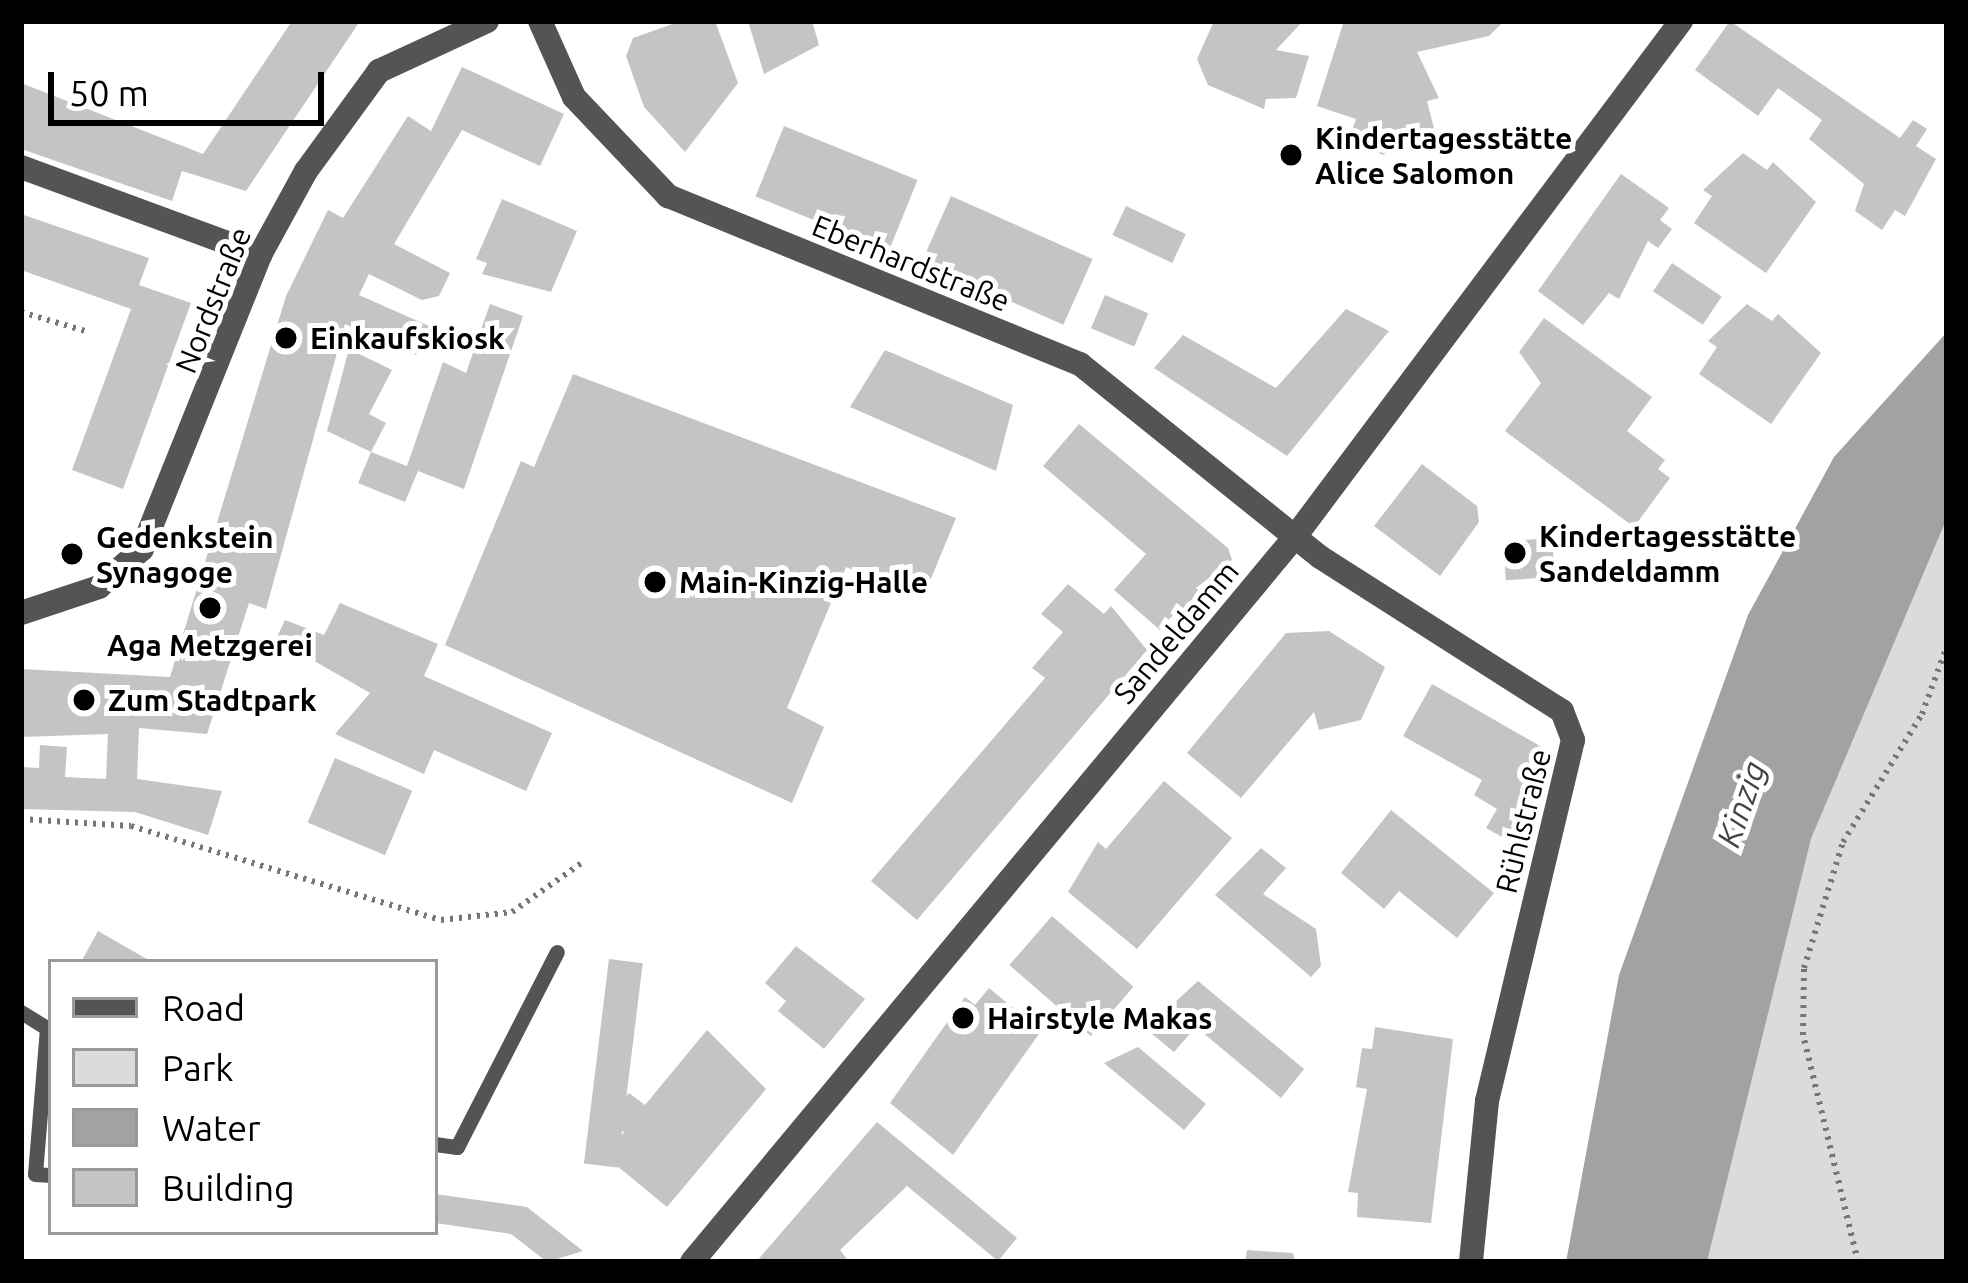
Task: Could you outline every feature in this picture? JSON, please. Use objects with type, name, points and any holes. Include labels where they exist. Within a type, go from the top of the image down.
[{"type":"street","name":"Nordstraße","points":[[21,613],[99,587],[142,549],[260,255],[379,71],[487,21]]},
{"type":"street","name":"Eberhardstraße","points":[[540,21],[574,97],[668,196],[1081,364],[1294,538]]},
{"type":"street","name":"Sandeldamm","points":[[692,1262],[1294,538],[1682,21]]},
{"type":"street","points":[[21,167],[260,255]]},
{"type":"street","name":"Rühlstraße","points":[[1294,538],[1546,697],[1571,726],[1487,1101],[1471,1262]]},
{"type":"lane","points":[[438,1144],[457,1147],[557,952]]},
{"type":"lane","points":[[21,1012],[47,1028],[35,1174],[48,1174]]},
{"type":"path","points":[[21,312],[88,332]]},
{"type":"path","points":[[1858,1262],[1803,1035],[1804,968],[1843,842],[1922,714],[1947,646]]},
{"type":"path","points":[[21,819],[131,826],[440,920],[512,912],[584,862]]},
{"type":"green space","points":[[1947,518],[1947,1262],[1707,1262],[1811,839]]},
{"type":"water","name":"Kinzig","points":[[1947,332],[1947,518],[1811,839],[1707,1262],[1566,1262],[1619,975],[1748,615],[1834,457]]},
{"type":"building","points":[[292,21],[360,21],[246,191],[182,171],[172,201],[21,149],[21,83],[203,154]]},
{"type":"building","points":[[681,21],[715,21],[738,83],[685,152],[644,107],[626,56],[633,38]]},
{"type":"building","points":[[748,21],[812,21],[819,45],[764,74]]},
{"type":"building","points":[[1214,21],[1303,21],[1276,50],[1309,56],[1296,98],[1266,99],[1264,109],[1208,85],[1197,59]]},
{"type":"building","points":[[1344,21],[1504,21],[1489,36],[1417,52],[1439,98],[1427,101],[1434,128],[1415,149],[1393,143],[1384,155],[1348,142],[1356,119],[1317,106]]},
{"type":"building","points":[[1730,21],[1900,138],[1913,120],[1927,129],[1916,146],[1936,159],[1905,216],[1895,210],[1882,230],[1855,211],[1864,184],[1809,139],[1822,120],[1778,88],[1758,116],[1695,70]]},
{"type":"building","points":[[462,67],[564,114],[540,166],[462,130],[394,244],[450,273],[439,296],[422,300],[369,274],[359,295],[429,326],[416,355],[345,324],[266,609],[249,603],[207,734],[139,728],[137,779],[222,791],[208,835],[135,812],[21,809],[21,767],[39,768],[40,745],[67,747],[65,777],[106,779],[108,734],[21,737],[21,669],[170,677],[286,296],[328,210],[343,218],[408,116],[431,131]]},
{"type":"building","points":[[784,126],[918,180],[889,250],[756,196]]},
{"type":"building","points":[[1743,153],[1767,170],[1773,162],[1816,202],[1766,273],[1694,223],[1712,196],[1703,190]]},
{"type":"building","points":[[1621,174],[1669,208],[1660,220],[1672,229],[1658,248],[1648,241],[1619,299],[1609,293],[1583,325],[1538,291]]},
{"type":"building","points":[[951,196],[1093,259],[1063,325],[922,262]]},
{"type":"building","points":[[502,199],[577,231],[551,292],[482,274],[487,263],[476,259]]},
{"type":"building","points":[[1126,206],[1186,234],[1172,263],[1112,235]]},
{"type":"building","points":[[21,214],[149,258],[139,285],[191,303],[123,489],[72,470],[131,309],[21,270]]},
{"type":"building","points":[[1672,263],[1722,297],[1703,325],[1653,291]]},
{"type":"building","points":[[1105,295],[1148,313],[1134,347],[1091,328]]},
{"type":"building","points":[[490,304],[523,316],[464,489],[418,471],[405,502],[358,483],[371,452],[407,466],[443,362],[466,373]]},
{"type":"building","points":[[1747,304],[1772,321],[1778,314],[1821,353],[1771,424],[1699,374],[1717,347],[1708,341]]},
{"type":"building","points":[[1346,309],[1389,331],[1287,456],[1154,368],[1183,335],[1276,388]]},
{"type":"building","points":[[1544,318],[1652,397],[1627,431],[1665,460],[1658,469],[1670,478],[1634,527],[1505,431],[1541,383],[1519,352]]},
{"type":"building","points":[[349,349],[392,370],[369,414],[386,423],[371,452],[327,431]]},
{"type":"building","points":[[885,350],[1013,405],[996,471],[850,407]]},
{"type":"building","name":"Main-Kinzig-Halle","points":[[573,374],[956,518],[923,598],[846,567],[787,708],[824,727],[792,803],[445,645],[521,461],[534,467]]},
{"type":"building","points":[[1079,424],[1228,548],[1232,560],[1196,588],[1205,596],[1182,621],[1174,614],[1160,630],[1114,590],[1146,554],[1043,466]]},
{"type":"building","points":[[1422,464],[1477,506],[1479,522],[1440,576],[1374,526]]},
{"type":"building","points":[[1552,538],[1555,577],[1506,580],[1503,541]]},
{"type":"building","points":[[1068,584],[1104,614],[1111,606],[1147,650],[917,920],[871,881],[1045,678],[1032,668],[1063,632],[1041,614]]},
{"type":"building","points":[[340,603],[438,644],[424,676],[552,733],[526,791],[434,750],[424,774],[335,734],[370,693],[276,639],[285,620],[324,635]]},
{"type":"building","points":[[1329,631],[1385,667],[1361,720],[1319,730],[1314,712],[1241,798],[1187,753],[1286,633]]},
{"type":"building","points":[[1432,684],[1547,750],[1511,842],[1486,828],[1497,809],[1474,795],[1482,780],[1403,736]]},
{"type":"building","points":[[335,758],[412,791],[385,855],[308,822]]},
{"type":"building","points":[[1164,781],[1232,838],[1137,949],[1068,892],[1098,842],[1106,849]]},
{"type":"building","points":[[1391,810],[1494,893],[1457,938],[1399,891],[1384,909],[1341,873]]},
{"type":"building","points":[[1261,848],[1286,868],[1263,894],[1316,929],[1321,966],[1311,977],[1215,895]]},
{"type":"building","points":[[1052,916],[1134,987],[1091,1036],[1009,965]]},
{"type":"building","points":[[98,931],[147,959],[83,959]]},
{"type":"building","points":[[796,946],[865,999],[824,1049],[778,1011],[786,1001],[765,983]]},
{"type":"building","points":[[609,959],[643,963],[618,1168],[584,1163]]},
{"type":"building","points":[[1198,981],[1304,1069],[1281,1098],[1196,1027],[1174,1052],[1146,1029]]},
{"type":"building","points":[[989,988],[1041,1031],[953,1155],[890,1103],[965,997],[975,1005]]},
{"type":"building","points":[[1375,1027],[1453,1039],[1431,1223],[1357,1217],[1358,1193],[1348,1192],[1367,1089],[1356,1087],[1362,1048],[1372,1049]]},
{"type":"building","points":[[707,1030],[766,1089],[667,1207],[605,1156],[624,1132],[608,1119],[629,1093],[645,1105]]},
{"type":"building","points":[[1138,1047],[1206,1104],[1184,1130],[1104,1063]]},
{"type":"building","points":[[877,1122],[1017,1238],[998,1261],[907,1186],[840,1250],[849,1262],[756,1262]]},
{"type":"building","points":[[438,1194],[527,1207],[583,1251],[547,1262],[511,1234],[438,1223]]},
{"type":"building","points":[[1247,1250],[1293,1253],[1295,1262],[1245,1262]]},
{"type":"place","name":"Kindertagesstätte Alice Salomon","points":[[1291,155]]},
{"type":"place","name":"Einkaufskiosk","points":[[286,338]]},
{"type":"place","name":"Kindertagesstätte Sandeldamm","points":[[1515,553]]},
{"type":"place","name":"Gedenkstein Synagoge","points":[[72,554]]},
{"type":"place","name":"Main-Kinzig-Halle","points":[[655,582]]},
{"type":"place","name":"Aga Metzgerei","points":[[210,608]]},
{"type":"place","name":"Zum Stadtpark","points":[[84,700]]},
{"type":"place","name":"Hairstyle Makas","points":[[963,1018]]}]
